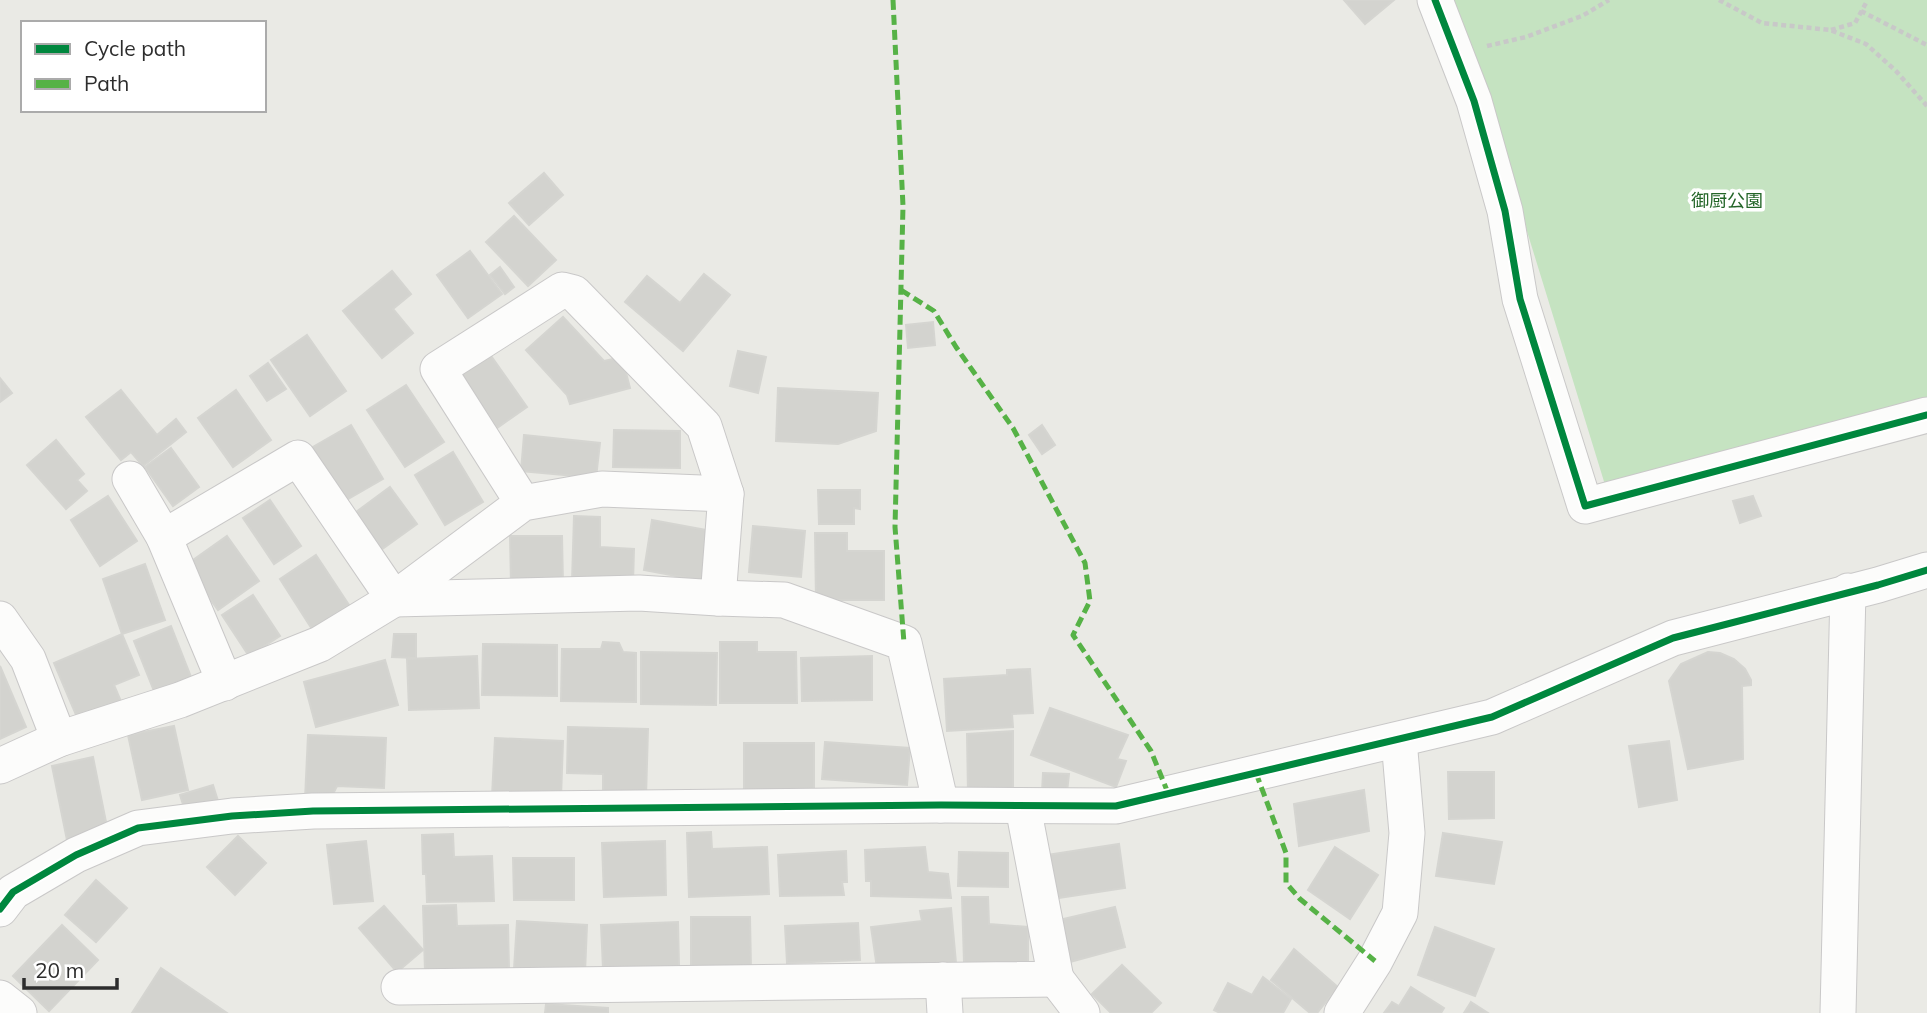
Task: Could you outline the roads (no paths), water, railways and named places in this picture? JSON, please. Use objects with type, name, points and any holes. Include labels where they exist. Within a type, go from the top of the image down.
[{"type":"street","points":[[1435,0],[1474,101],[1505,211],[1520,299],[1585,506],[1927,415]]},
{"type":"street","points":[[523,503],[438,369],[562,290],[573,293],[704,426],[726,494],[718,598]]},
{"type":"street","points":[[164,537],[298,458],[394,599]]},
{"type":"street","points":[[130,479],[164,537],[225,683]]},
{"type":"street","points":[[0,766],[59,739],[180,700],[320,644],[394,599],[523,503],[602,489],[726,494]]},
{"type":"street","points":[[0,909],[13,892],[76,855],[138,828],[232,817],[313,811],[1116,806],[1492,717],[1672,638],[1927,570]]},
{"type":"street","points":[[1838,1013],[1848,591]]},
{"type":"street","points":[[394,599],[639,593],[784,600],[904,643],[941,805]]},
{"type":"street","points":[[0,619],[29,659],[59,739]]},
{"type":"street","points":[[1342,1013],[1375,961],[1400,913],[1407,833],[1399,740]]},
{"type":"street","points":[[1023,807],[1056,979],[1082,1013]]},
{"type":"street","points":[[399,987],[944,997],[1056,979]]},
{"type":"street","points":[[0,998],[19,1013]]},
{"type":"park label","name":"御厨公園","points":[[1727,201]]}]
